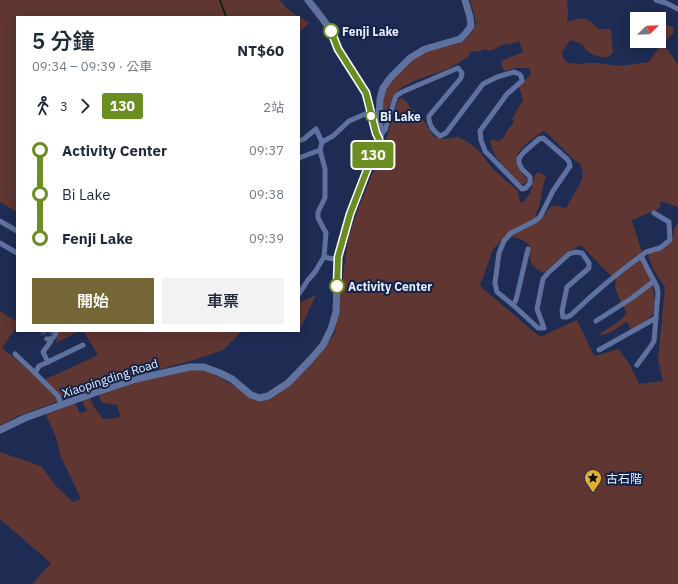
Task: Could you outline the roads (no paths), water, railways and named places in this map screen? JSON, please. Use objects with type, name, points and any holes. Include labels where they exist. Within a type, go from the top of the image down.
[{"type":"street","points":[[308,0],[331,31],[338,49],[366,93],[376,133],[380,136],[385,130],[396,96],[458,68],[462,73],[461,78],[428,118],[434,131],[440,136],[446,133],[483,84],[496,77],[514,72],[521,76],[522,81],[507,94],[480,131],[481,140],[485,151],[522,189],[526,188],[530,183],[530,177],[522,169],[519,163],[519,158],[539,139],[543,138],[569,162],[570,166],[553,191],[540,217],[511,233],[504,241],[499,253],[495,283],[497,292],[538,328],[544,328],[537,309],[543,280],[548,273],[569,254],[575,252],[582,253],[589,263],[589,268],[567,287],[562,311],[563,317],[567,318],[624,268],[646,252],[660,248],[670,240],[669,222],[654,213]]},
{"type":"street","name":"Xiaopingding Road","points":[[0,430],[25,418],[136,379],[190,367],[204,367],[220,373],[232,379],[251,395],[260,398],[268,396],[288,383],[311,359],[322,345],[331,329],[336,312],[338,257],[350,214],[380,136],[379,112],[383,88],[391,77],[410,58],[425,49],[460,39],[466,33],[471,26],[465,0]]},
{"type":"street","points":[[656,0],[678,9]]},
{"type":"street","points":[[322,142],[333,136],[349,122],[370,112]]},
{"type":"street","points":[[300,141],[316,129],[322,142],[320,150],[325,169],[325,198],[318,212],[318,218],[326,233],[324,257],[300,292]]},
{"type":"street","points":[[300,158],[320,150]]},
{"type":"street","points":[[0,221],[16,230]]},
{"type":"street","points":[[0,243],[16,252]]},
{"type":"street","points":[[513,305],[516,300],[528,249]]},
{"type":"street","points":[[637,364],[654,341],[658,293],[657,287],[641,256]]},
{"type":"street","points":[[324,257],[338,260]]},
{"type":"street","points":[[596,321],[632,298],[654,281]]},
{"type":"street","points":[[599,350],[656,318]]},
{"type":"street","points":[[48,362],[43,352],[49,340],[56,334],[55,332]]},
{"type":"street","points":[[35,373],[39,366],[84,345]]},
{"type":"street","points":[[15,354],[58,396],[62,405]]},
{"type":"waterway","points":[[220,0],[226,16]]},
{"type":"tunnel","points":[[44,332],[44,337],[47,339]]},
{"type":"tunnel","points":[[51,341],[52,332]]},
{"type":"place","name":"Fenji Lake","points":[[331,31]]},
{"type":"place","name":"Bi Lake","points":[[371,116]]},
{"type":"place","name":"Activity Center","points":[[337,286]]},
{"type":"place","name":"古石階","points":[[593,493]]}]
